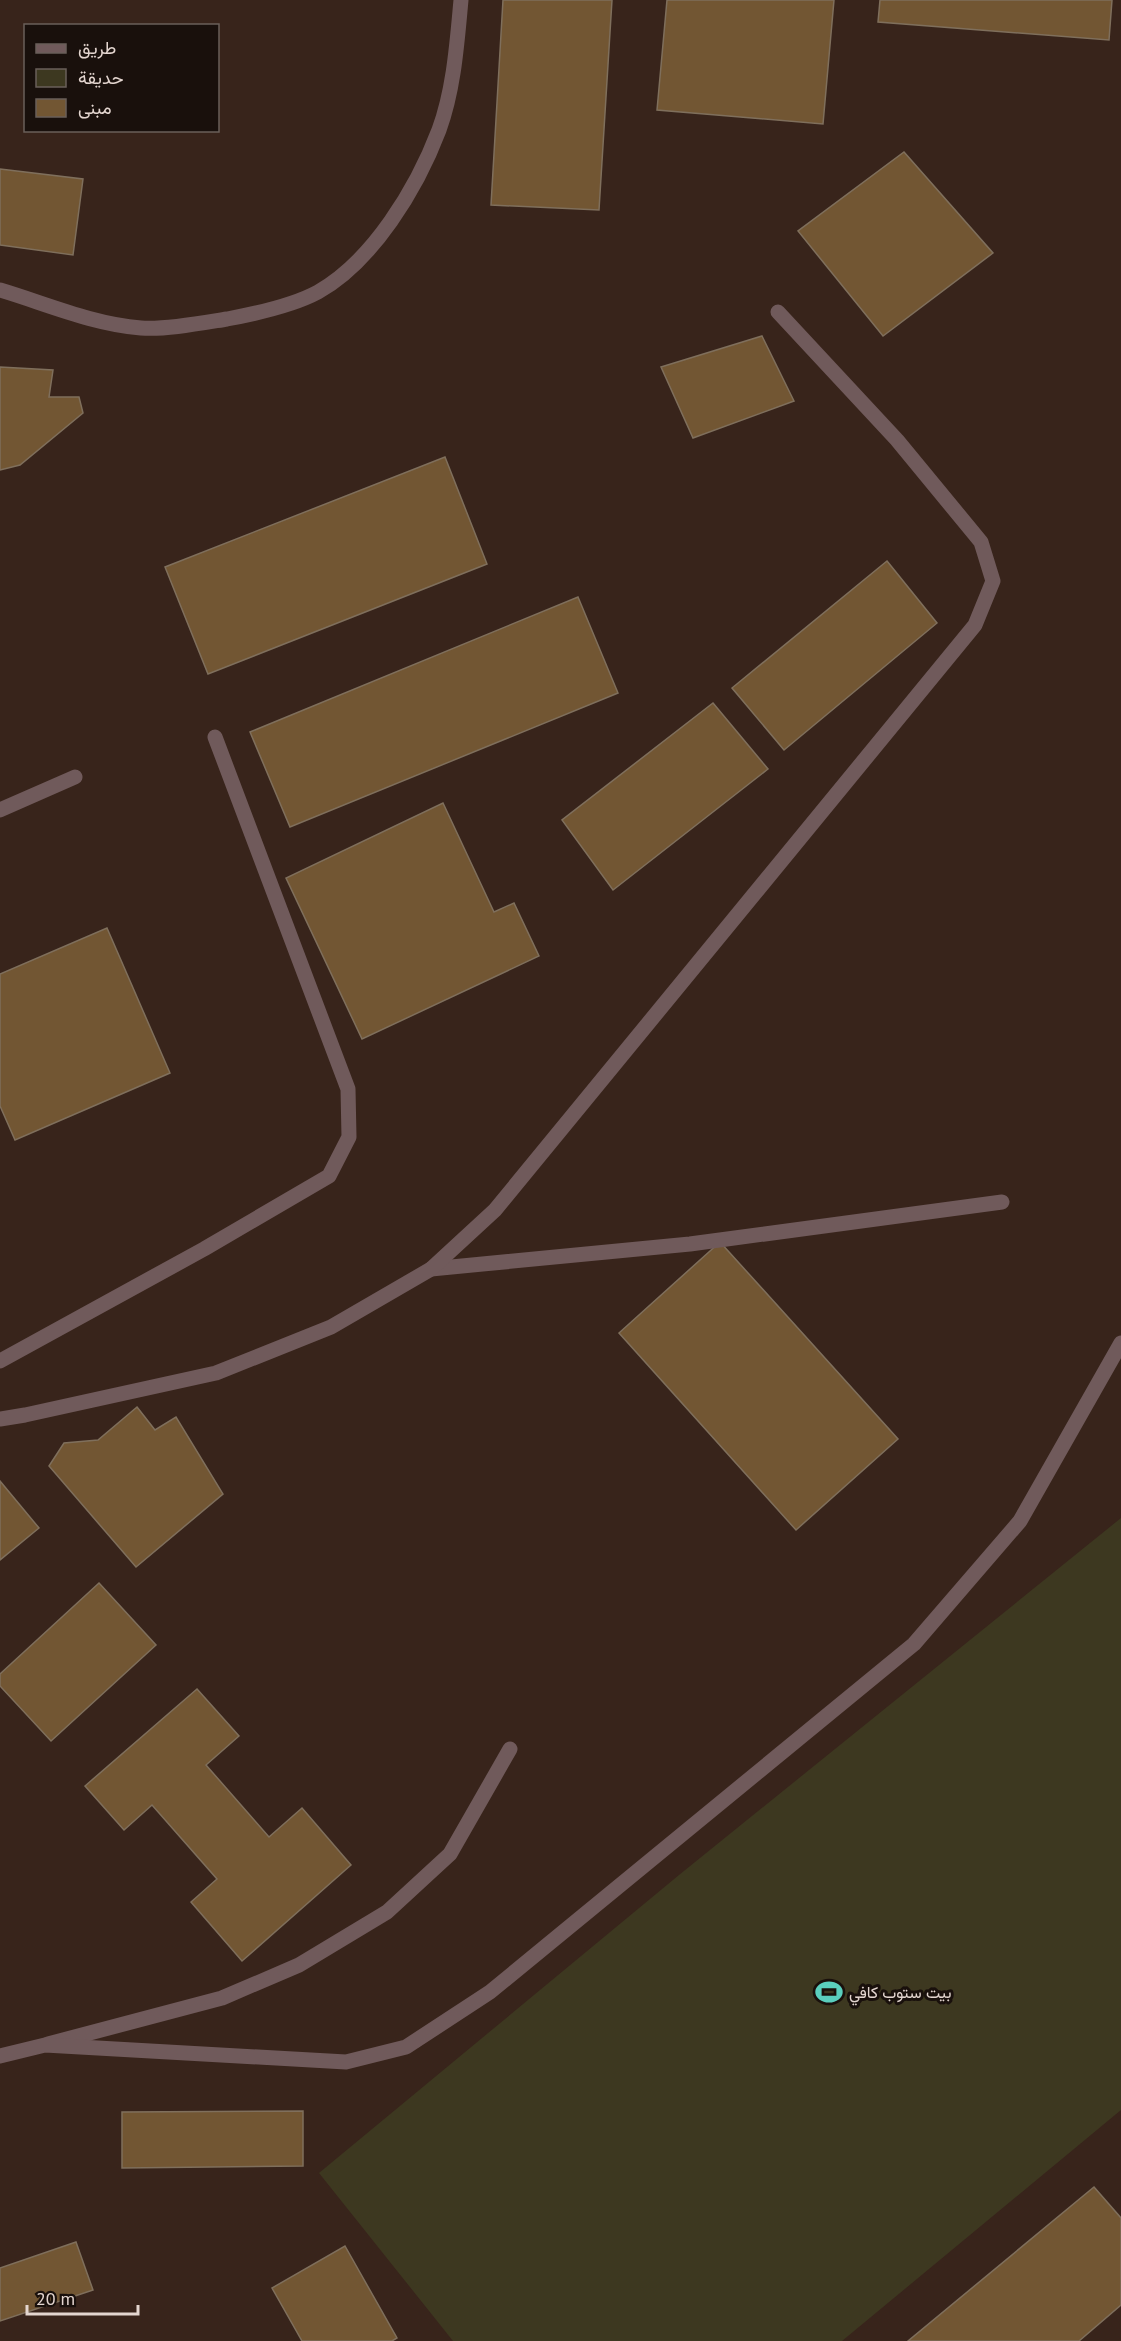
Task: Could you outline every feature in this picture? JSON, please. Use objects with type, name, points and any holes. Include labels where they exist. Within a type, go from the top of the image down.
[{"type":"street","points":[[0,290],[68,314],[141,328],[203,323],[260,313],[318,292],[357,262],[396,215],[422,168],[439,129],[452,77],[461,0]]},
{"type":"street","points":[[0,1419],[216,1373],[331,1327],[431,1269],[495,1210],[975,625],[993,581],[981,542],[897,440],[778,312]]},
{"type":"street","points":[[0,1361],[204,1249],[329,1176],[349,1137],[348,1089],[215,737]]},
{"type":"street","points":[[0,810],[75,777]]},
{"type":"street","points":[[431,1269],[690,1244],[1002,1202]]},
{"type":"street","points":[[45,2045],[346,2062],[406,2047],[490,1992],[914,1644],[1020,1521],[1121,1342]]},
{"type":"street","points":[[0,2056],[222,1998],[299,1965],[387,1912],[450,1854],[510,1749]]},
{"type":"green space","name":"بيت ستوب كافي","points":[[1121,1518],[1121,2110],[842,2341],[453,2341],[319,2173],[679,1875]]},
{"type":"building","points":[[503,0],[612,0],[599,210],[491,205]]},
{"type":"building","points":[[667,0],[834,0],[823,124],[657,110]]},
{"type":"building","points":[[880,0],[1112,0],[1109,40],[878,22]]},
{"type":"building","points":[[904,152],[993,253],[883,336],[798,231]]},
{"type":"building","points":[[0,169],[83,179],[73,255],[0,245]]},
{"type":"building","points":[[762,336],[794,401],[693,438],[661,367]]},
{"type":"building","points":[[0,367],[53,370],[49,397],[79,397],[83,413],[20,465],[0,470]]},
{"type":"building","points":[[445,457],[487,564],[208,674],[165,567]]},
{"type":"building","points":[[887,561],[937,623],[784,750],[732,688]]},
{"type":"building","points":[[578,597],[618,693],[290,827],[250,732]]},
{"type":"building","points":[[713,703],[768,769],[613,890],[562,820]]},
{"type":"building","points":[[443,803],[494,912],[514,903],[539,956],[362,1039],[286,878]]},
{"type":"building","points":[[107,928],[170,1073],[15,1140],[0,1106],[0,974]]},
{"type":"building","points":[[720,1242],[898,1439],[796,1530],[619,1333]]},
{"type":"building","points":[[137,1407],[155,1430],[176,1417],[223,1494],[136,1567],[49,1466],[64,1443],[98,1440]]},
{"type":"building","points":[[0,1481],[39,1528],[0,1560]]},
{"type":"building","points":[[99,1583],[156,1645],[51,1741],[0,1686],[0,1674]]},
{"type":"building","points":[[197,1689],[239,1736],[206,1765],[269,1837],[302,1808],[351,1865],[242,1961],[191,1902],[217,1879],[152,1805],[124,1830],[85,1786]]},
{"type":"building","points":[[303,2111],[303,2166],[122,2168],[122,2112]]},
{"type":"building","points":[[1094,2187],[1121,2218],[1121,2305],[1079,2341],[908,2341]]},
{"type":"building","points":[[76,2242],[93,2290],[0,2321],[0,2268]]},
{"type":"building","points":[[345,2246],[397,2338],[392,2341],[302,2341],[272,2288]]},
{"type":"place","name":"بيت ستوب كافي","points":[[829,1992]]}]
